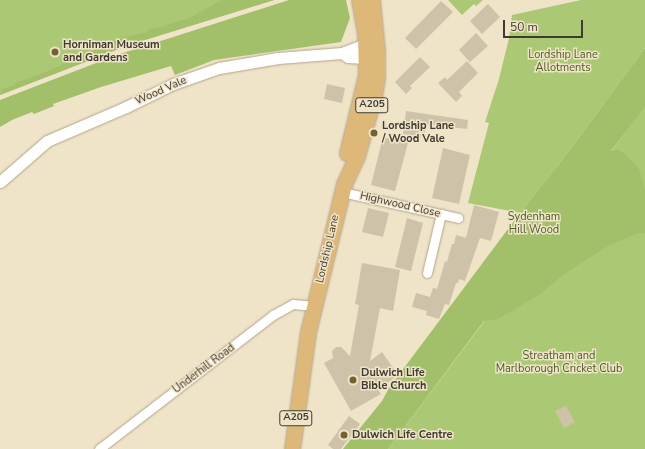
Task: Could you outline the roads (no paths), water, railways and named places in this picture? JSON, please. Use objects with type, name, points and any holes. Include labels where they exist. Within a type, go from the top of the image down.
[{"type":"highway","name":"A205","points":[[358,0],[369,51]]},
{"type":"highway","name":"A205","points":[[343,188],[347,155],[366,75],[372,0]]},
{"type":"highway","name":"Lordship Lane","points":[[292,449],[308,332],[343,188]]},
{"type":"street","name":"Wood Vale","points":[[0,182],[46,141],[126,107],[173,84],[219,68],[278,58],[342,53],[348,57],[369,51]]},
{"type":"street","name":"Highwood Close","points":[[343,188],[458,218]]},
{"type":"street","points":[[427,273],[441,214]]},
{"type":"street","name":"Underhill Road","points":[[99,449],[273,315],[293,304],[315,306]]},
{"type":"place","name":"Horniman Museum and Gardens","points":[[55,52]]},
{"type":"place","name":"Lordship Lane / Wood Vale","points":[[374,133]]},
{"type":"place","name":"Dulwich Life Bible Church","points":[[353,380]]},
{"type":"place","name":"Dulwich Life Centre","points":[[344,435]]},
{"type":"park label","name":"Lordship Lane Allotments","points":[[563,62]]},
{"type":"park label","name":"Sydenham Hill Wood","points":[[534,224]]},
{"type":"park label","name":"Streatham and Marlborough Cricket Club","points":[[559,363]]}]
